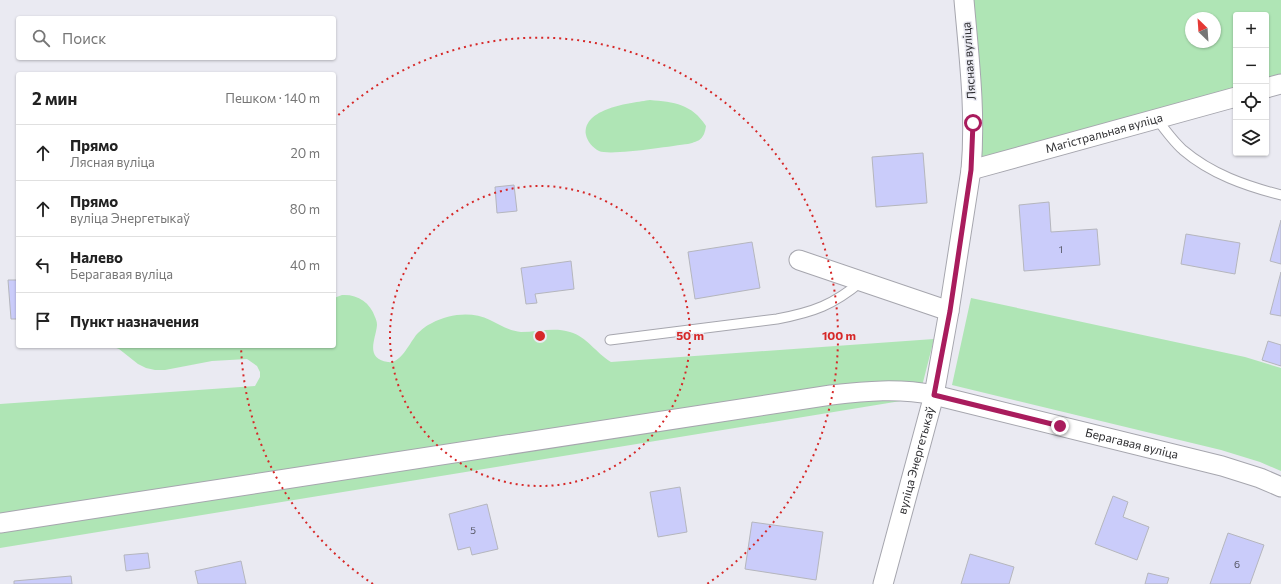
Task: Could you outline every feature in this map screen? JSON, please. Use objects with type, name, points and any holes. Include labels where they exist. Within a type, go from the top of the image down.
[{"type":"street","name":"Лясная вуліца","points":[[964,0],[972,100],[973,147],[971,170]]},
{"type":"street","points":[[1269,87],[1281,84]]},
{"type":"street","name":"Магістральная вуліца","points":[[971,170],[1233,98]]},
{"type":"street","name":"вуліца Энергетыкаў","points":[[883,584],[934,395],[950,311],[971,170]]},
{"type":"street","points":[[799,260],[950,311]]},
{"type":"street","name":"Берагавая вуліца","points":[[0,523],[831,395],[888,390],[913,391],[934,395],[1222,466],[1260,478],[1281,487]]},
{"type":"lane","points":[[1157,119],[1167,133],[1183,150],[1205,165],[1237,181],[1281,196]]},
{"type":"lane","points":[[610,340],[777,319],[802,314],[825,306],[845,295],[862,281]]},
{"type":"green space","points":[[964,0],[1281,0],[1281,84],[1269,87],[1269,12],[1233,12],[1233,98],[971,170]]},
{"type":"green space","points":[[650,100],[675,103],[695,113],[706,126],[703,137],[696,142],[688,144],[616,152],[599,151],[589,142],[586,135],[587,126],[599,113],[620,105]]},
{"type":"green space","points":[[342,295],[353,296],[362,300],[370,307],[377,324],[373,347],[374,352],[381,360],[388,362],[397,360],[405,352],[417,334],[428,325],[446,317],[461,315],[476,315],[505,328],[521,332],[552,330],[570,332],[586,341],[611,362],[934,339],[919,398],[0,548],[0,404],[255,386],[260,377],[260,372],[257,366],[247,359],[212,361],[165,370],[155,370],[138,364],[116,348],[336,348],[336,297]]},
{"type":"green space","points":[[971,298],[1245,357],[1281,368],[1281,471],[1260,462],[1221,450],[952,385]]},
{"type":"building","points":[[923,153],[927,203],[876,207],[872,157]]},
{"type":"building","points":[[514,185],[517,211],[497,213],[495,187]]},
{"type":"building","points":[[1049,202],[1051,232],[1097,229],[1100,265],[1024,271],[1019,205]]},
{"type":"building","points":[[1281,220],[1281,264],[1270,261]]},
{"type":"building","points":[[1186,234],[1240,243],[1235,274],[1181,264]]},
{"type":"building","points":[[752,242],[760,288],[695,299],[688,252]]},
{"type":"building","points":[[571,261],[574,289],[535,294],[537,303],[526,304],[521,268]]},
{"type":"building","points":[[1281,272],[1281,316],[1270,314]]},
{"type":"building","points":[[8,280],[16,280],[16,319],[11,319]]},
{"type":"building","points":[[1268,341],[1281,345],[1281,366],[1262,360]]},
{"type":"building","points":[[680,487],[687,532],[658,537],[650,492]]},
{"type":"building","points":[[1113,496],[1128,502],[1123,517],[1149,527],[1137,560],[1095,544]]},
{"type":"building","points":[[487,504],[498,549],[472,555],[470,547],[458,550],[449,514]]},
{"type":"building","points":[[752,522],[823,532],[816,580],[745,569]]},
{"type":"building","points":[[1228,533],[1264,545],[1250,584],[1210,584]]},
{"type":"building","points":[[148,553],[150,568],[126,571],[124,555]]},
{"type":"building","points":[[970,554],[1014,567],[1009,584],[961,584]]},
{"type":"building","points":[[241,561],[246,584],[198,584],[195,571]]},
{"type":"building","points":[[1148,573],[1169,578],[1167,584],[1145,584]]},
{"type":"building","points":[[71,576],[72,584],[14,584],[14,581]]},
{"type":"route","points":[[973,123],[971,170],[950,311],[934,395],[1060,426]]}]
